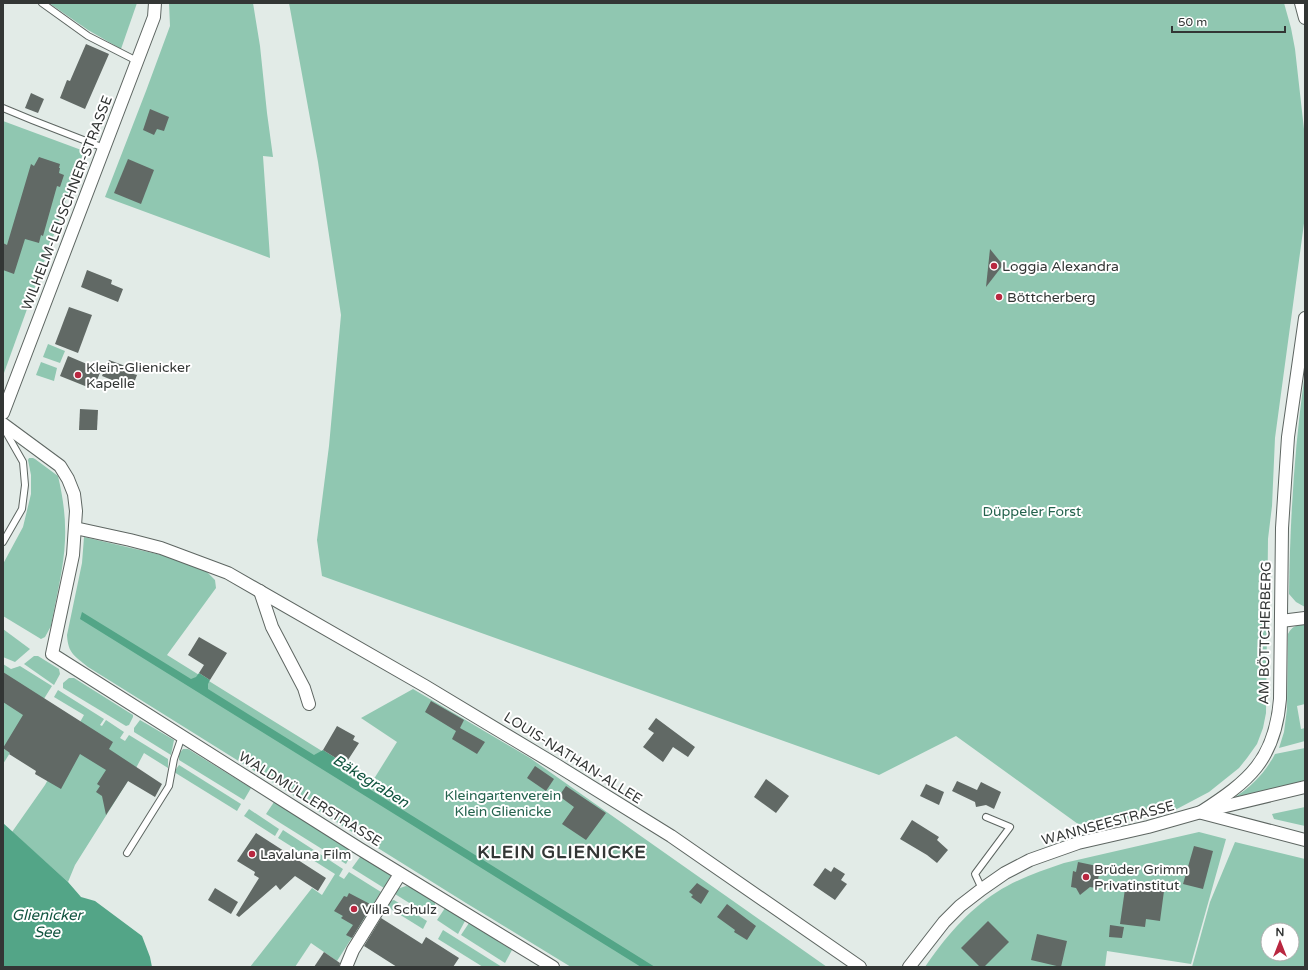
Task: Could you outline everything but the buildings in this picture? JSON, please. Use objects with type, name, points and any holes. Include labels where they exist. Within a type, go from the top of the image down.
[{"type":"street","name":"WILHELM-LEUSCHNER-STRASSE","points":[[3,413],[154,17],[155,3]]},
{"type":"street","points":[[1301,3],[1305,18]]},
{"type":"street","name":"AM BÖTTCHERBERG","points":[[1201,812],[1231,792],[1248,778],[1259,765],[1272,741],[1278,716],[1280,699],[1282,528],[1288,437],[1301,376],[1305,318]]},
{"type":"street","points":[[3,424],[60,466],[68,479],[74,494],[76,511],[75,528]]},
{"type":"street","name":"LOUIS-NATHAN-ALLEE","points":[[75,528],[130,540],[184,556],[228,573],[425,686],[665,832],[860,967]]},
{"type":"street","name":"WALDMÜLLERSTRASSE","points":[[75,528],[73,555],[52,654],[400,874],[553,967]]},
{"type":"street","points":[[260,591],[272,627],[304,688],[309,704]]},
{"type":"street","points":[[1281,621],[1305,618]]},
{"type":"street","points":[[1201,812],[1305,787]]},
{"type":"street","points":[[1201,812],[1305,840]]},
{"type":"street","name":"WANNSEESTRASSE","points":[[909,967],[944,922],[960,906],[1005,873],[1030,860],[1078,843],[1148,828],[1201,812]]},
{"type":"street","points":[[346,967],[353,950],[400,874]]},
{"type":"lane","points":[[42,3],[88,36],[137,61]]},
{"type":"lane","points":[[3,108],[104,148]]},
{"type":"lane","points":[[3,428],[22,462],[25,486],[22,509],[3,542]]},
{"type":"lane","points":[[127,853],[169,786],[174,759],[182,736]]},
{"type":"lane","points":[[982,889],[975,874],[1010,828],[986,817]]},
{"type":"green space","points":[[49,3],[137,3],[121,49],[88,30]]},
{"type":"green space","points":[[169,3],[253,3],[260,46],[273,157],[263,156],[270,258],[105,197],[170,26]]},
{"type":"green space","name":"Düppeler Forst","points":[[289,3],[1284,3],[1295,49],[1305,138],[1305,216],[1275,438],[1272,506],[1268,539],[1266,713],[1263,728],[1257,744],[1247,758],[1239,768],[1209,792],[1175,810],[1120,821],[1078,824],[956,736],[879,775],[322,576],[317,540],[329,446],[341,315],[318,162]]},
{"type":"green space","points":[[3,121],[84,151],[4,373],[3,373]]},
{"type":"green space","points":[[48,344],[65,351],[60,363],[43,357]]},
{"type":"green space","points":[[41,362],[57,368],[54,381],[36,375]]},
{"type":"green space","points":[[1304,380],[1305,607],[1296,602],[1289,594],[1293,487]]},
{"type":"green space","points":[[29,458],[35,459],[58,476],[65,516],[64,551],[60,583],[51,626],[45,637],[41,639],[3,616],[3,564],[23,527],[31,494]]},
{"type":"green space","name":"Kleingartenverein Klein Glienicke","points":[[84,537],[174,558],[206,571],[215,580],[216,588],[167,655],[372,782],[397,742],[361,718],[413,689],[530,758],[827,967],[571,967],[88,667],[76,657],[71,651],[67,635],[82,563]]},
{"type":"green space","points":[[1305,624],[1305,704],[1297,706],[1301,729],[1305,728],[1305,741],[1279,748],[1284,732],[1287,709],[1288,634],[1295,626]]},
{"type":"green space","points":[[3,629],[30,649],[15,662],[3,657]]},
{"type":"green space","points":[[34,656],[38,656],[59,669],[60,674],[54,685],[24,664]]},
{"type":"green space","points":[[3,664],[11,669],[20,666],[52,686],[3,764]]},
{"type":"green space","points":[[69,678],[74,678],[133,715],[129,725],[126,726],[63,688],[63,683]]},
{"type":"green space","points":[[58,690],[104,719],[100,725],[102,726],[106,720],[124,732],[120,738],[125,741],[129,735],[168,759],[168,768],[144,753],[75,865],[68,882],[12,832],[45,785],[84,715],[54,697]]},
{"type":"green space","points":[[140,720],[174,740],[171,755],[134,732],[134,728]]},
{"type":"green space","points":[[1305,748],[1305,781],[1234,798],[1257,779],[1275,754]]},
{"type":"green space","points":[[183,749],[188,749],[251,788],[244,800],[179,760],[179,754]]},
{"type":"green space","points":[[179,765],[241,804],[237,811],[174,772]]},
{"type":"green space","points":[[274,802],[353,851],[346,864],[266,814]]},
{"type":"green space","points":[[1305,807],[1305,826],[1274,819],[1272,814]]},
{"type":"green space","points":[[249,809],[279,829],[275,836],[244,816]]},
{"type":"green space","points":[[283,830],[343,869],[339,876],[344,879],[349,872],[381,892],[337,961],[311,943],[295,967],[250,967],[312,888],[322,895],[335,874],[278,838]]},
{"type":"green space","points":[[1199,832],[1226,839],[1191,964],[1107,951],[1105,967],[925,967],[948,936],[966,916],[986,899],[1013,883],[1064,863]]},
{"type":"green space","points":[[1235,842],[1305,859],[1305,967],[1192,967],[1210,902]]},
{"type":"green space","points":[[360,857],[390,875],[384,888],[352,868]]},
{"type":"green space","points":[[406,886],[435,902],[435,908],[430,916],[395,894],[397,889]]},
{"type":"green space","points":[[394,900],[427,921],[423,929],[386,906],[390,901]]},
{"type":"green space","points":[[445,908],[465,921],[458,934],[437,920]]},
{"type":"green space","points":[[469,923],[512,950],[505,963],[461,935]]},
{"type":"green space","points":[[443,930],[502,967],[483,967],[438,939]]},
{"type":"water","name":"Bäkegraben","points":[[82,612],[191,679],[196,677],[199,673],[210,680],[208,689],[314,755],[323,750],[339,760],[342,772],[655,967],[641,967],[80,619]]},
{"type":"water","name":"Glienicker See","points":[[3,823],[68,882],[81,897],[95,901],[142,936],[152,967],[3,967]]},
{"type":"place","name":"Loggia Alexandra","points":[[994,266]]},
{"type":"place","name":"Böttcherberg","points":[[999,297]]},
{"type":"place","name":"Klein-Glienicker Kapelle","points":[[78,375]]},
{"type":"place","name":"Lavaluna Film","points":[[252,854]]},
{"type":"place","name":"Brüder Grimm Privatinstitut","points":[[1086,877]]},
{"type":"place","name":"Villa Schulz","points":[[354,909]]},
{"type":"district","name":"KLEIN GLIENICKE","points":[[562,852]]}]
